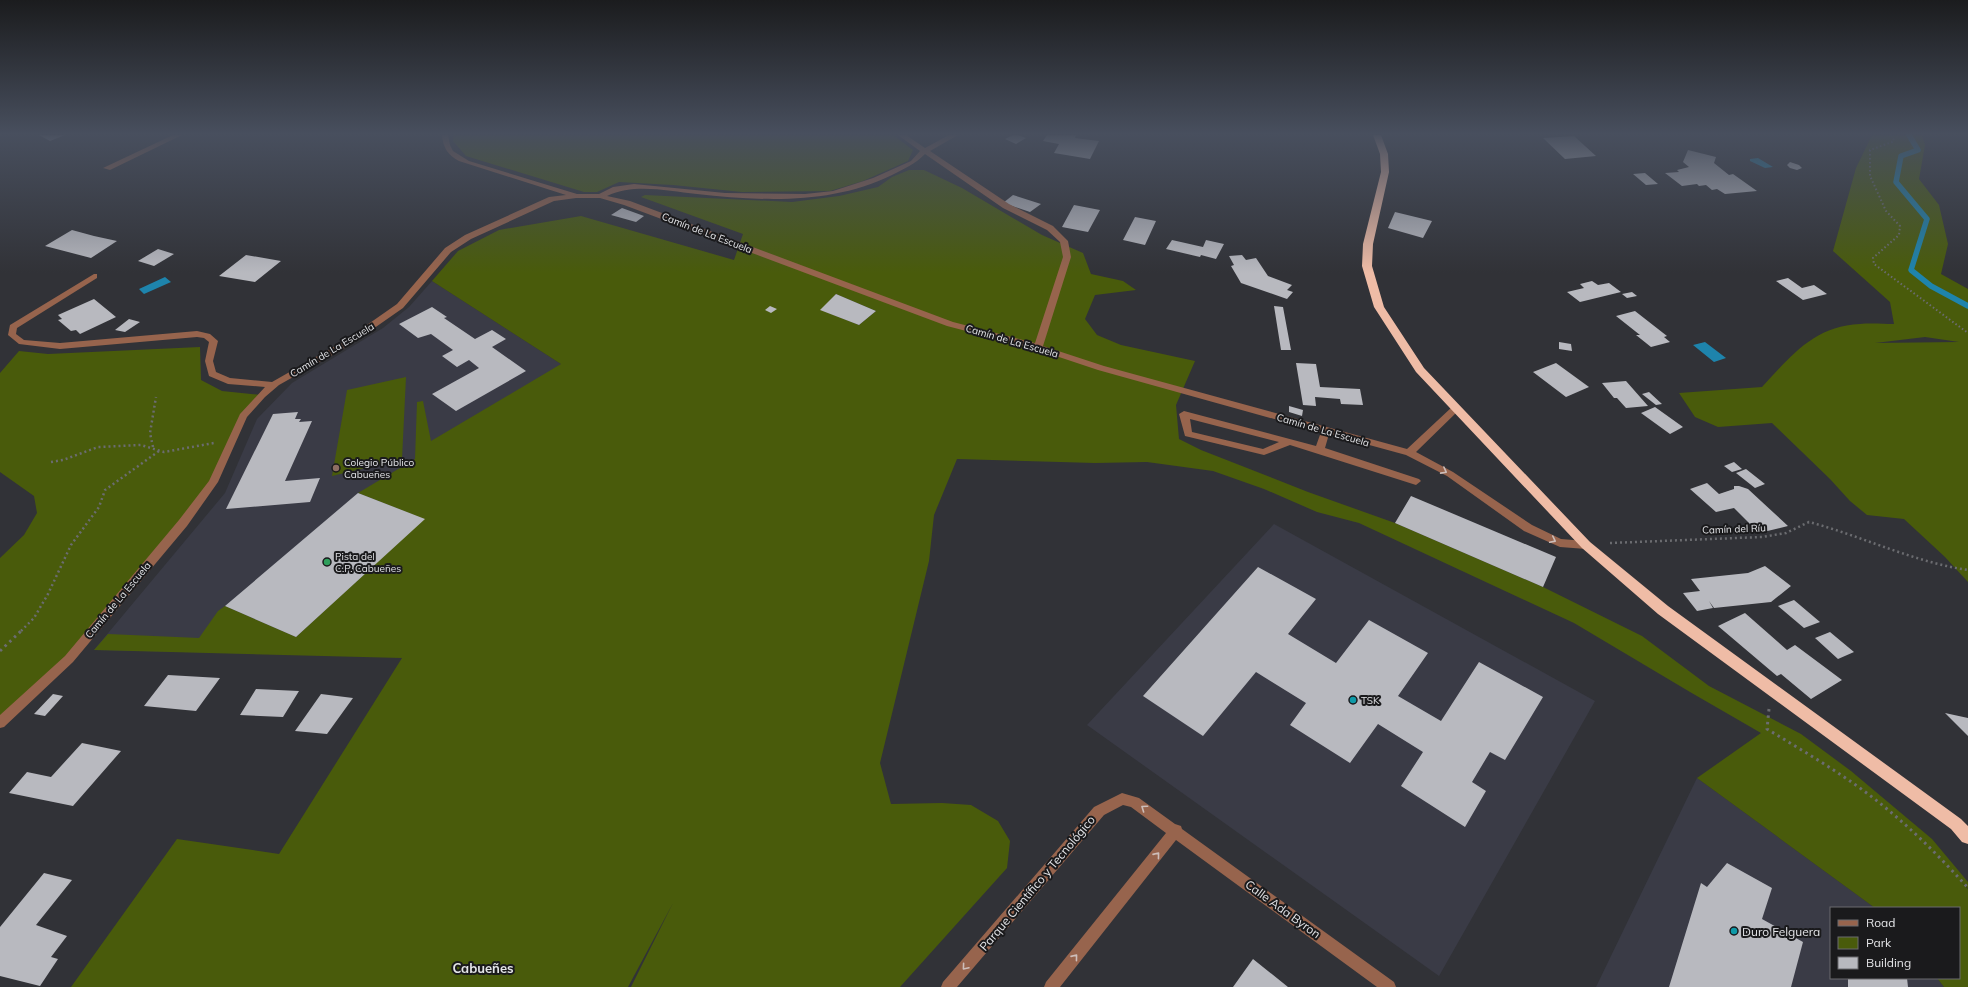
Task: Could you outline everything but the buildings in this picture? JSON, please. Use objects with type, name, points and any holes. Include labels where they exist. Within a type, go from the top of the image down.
[{"type":"highway","points":[[1384,181],[1368,244],[1367,266],[1379,307],[1420,370],[1455,409],[1586,545],[1663,610],[1770,686],[1956,824],[1968,837]]},
{"type":"street","points":[[528,181],[576,196]]},
{"type":"street","points":[[600,196],[616,189],[634,186],[725,195],[805,196],[832,193],[873,181]]},
{"type":"street","points":[[968,181],[1006,206],[1050,228],[1064,241],[1067,256],[1038,347]]},
{"type":"street","name":"Camín de La Escuela","points":[[0,723],[69,659],[183,523],[213,482],[243,416],[262,395],[274,385],[347,343],[400,306],[448,250],[468,237],[552,199],[576,196],[600,196],[627,203],[950,324],[1038,347],[1101,368],[1409,453],[1450,474],[1528,528],[1560,543],[1586,545]]},
{"type":"street","points":[[94,276],[13,327],[12,335],[22,342],[60,346],[197,334],[207,336],[214,340],[209,361],[212,374],[228,381],[274,385]]},
{"type":"street","points":[[1409,453],[1455,409]]},
{"type":"street","points":[[1290,442],[1264,452],[1188,434],[1184,414],[1207,420],[1290,442],[1320,450],[1416,482]]},
{"type":"street","points":[[1320,450],[1326,430]]},
{"type":"street","name":"Parque Científico y Tecnológico","points":[[948,987],[1099,810],[1122,799],[1134,802],[1176,830]]},
{"type":"street","points":[[1051,987],[1176,830]]},
{"type":"street","name":"Calle Ada Byron","points":[[1176,830],[1389,987]]},
{"type":"path","points":[[1872,181],[1886,211],[1900,226],[1899,235],[1873,258],[1874,264],[1968,333]]},
{"type":"path","points":[[153,447],[150,433],[156,397]]},
{"type":"path","points":[[51,462],[64,460],[98,447],[140,445],[153,447],[164,452],[231,440]]},
{"type":"path","points":[[0,650],[34,618],[48,594],[71,545],[99,507],[105,490],[159,451]]},
{"type":"path","name":"Camín del Ríu","points":[[1586,545],[1714,538],[1764,538],[1798,530],[1809,522],[1840,530],[1918,557],[1968,570]]},
{"type":"path","points":[[1770,686],[1767,728],[1849,781],[1886,809],[1936,854],[1968,888]]},
{"type":"shaded area","name":"Colegio Público Cabueñes","points":[[432,281],[561,364],[460,564],[402,657],[94,650],[225,493],[257,419],[292,383],[383,328],[409,307]]},
{"type":"shaded area","points":[[1274,524],[1595,701],[1439,976],[1087,725]]},
{"type":"shaded area","points":[[1697,778],[1874,907],[1830,907],[1830,979],[1938,979],[1944,987],[1596,987]]},
{"type":"green space","points":[[548,181],[863,181],[830,191],[742,192],[673,185],[619,182],[597,192],[584,192]]},
{"type":"green space","points":[[886,181],[947,181],[962,188],[1042,235],[1083,253],[1091,274],[1123,281],[1136,290],[1095,295],[1085,319],[1097,335],[1121,345],[1195,361],[1176,405],[1179,439],[1201,450],[1308,492],[1395,523],[1543,587],[1642,636],[1709,686],[1801,734],[1851,771],[1932,839],[1968,882],[1968,888],[1961,882],[1968,889],[1968,987],[1944,987],[1938,979],[1960,979],[1960,907],[1874,907],[1697,778],[1761,733],[1574,623],[1359,523],[1317,512],[1264,489],[1213,471],[1147,462],[1095,463],[957,459],[934,515],[929,561],[880,763],[891,804],[942,803],[971,805],[998,821],[1010,841],[1007,868],[900,987],[631,987],[673,903],[628,987],[71,987],[177,839],[279,854],[402,658],[94,650],[108,634],[199,638],[218,611],[225,606],[296,637],[424,519],[358,493],[415,459],[417,402],[423,401],[431,441],[561,364],[432,281],[458,251],[499,230],[581,216],[734,260],[743,234],[641,197],[645,195],[792,202],[839,196],[878,187]],"holes":[[[836,294],[876,311],[859,325],[821,310]]]},
{"type":"green space","points":[[1852,181],[1921,181],[1939,205],[1948,244],[1941,274],[1968,289],[1968,582],[1945,557],[1904,519],[1867,515],[1850,501],[1830,479],[1772,423],[1718,427],[1695,417],[1679,393],[1762,387],[1794,354],[1816,337],[1829,330],[1860,324],[1894,324],[1890,302],[1833,251]],"holes":[[[1925,337],[1959,342],[1875,343]]]},
{"type":"green space","points":[[200,347],[201,380],[222,391],[262,395],[243,416],[213,482],[69,659],[0,723],[0,558],[24,535],[37,513],[34,496],[0,472],[0,373],[19,351],[48,354]]},
{"type":"green space","points":[[406,377],[402,459],[332,476],[347,390]]},
{"type":"water","points":[[165,277],[171,282],[144,294],[139,289]]},
{"type":"water","points":[[1705,342],[1726,358],[1714,362],[1693,345]]},
{"type":"waterway","points":[[1896,181],[1927,219],[1911,270],[1931,286],[1968,306]]},
{"type":"place","name":"Colegio Público Cabueñes","points":[[336,468]]},
{"type":"place","name":"Pista del C.P. Cabueñes","points":[[327,562]]},
{"type":"place","name":"TSK","points":[[1353,700]]},
{"type":"place","name":"Duro Felguera","points":[[1734,931]]},
{"type":"district","name":"Cabueñes","points":[[483,968]]}]
